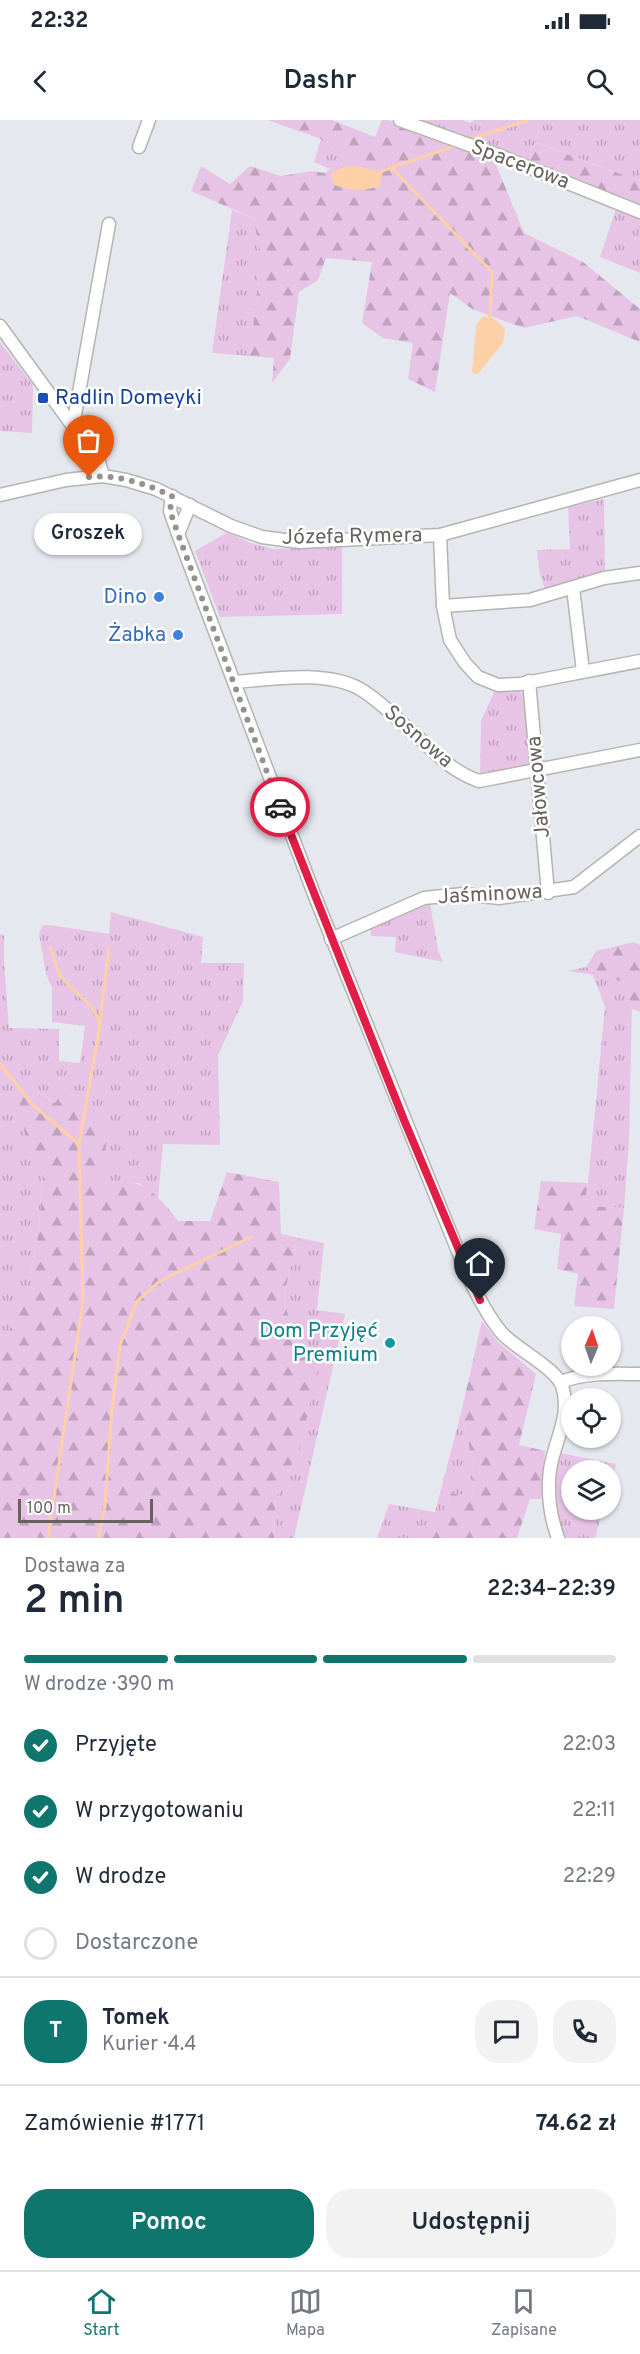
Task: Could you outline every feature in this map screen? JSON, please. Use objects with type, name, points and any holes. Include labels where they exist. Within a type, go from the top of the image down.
[{"type":"street","points":[[139,147],[150,120]]},
{"type":"street","name":"Spacerowa","points":[[400,120],[503,157],[640,212]]},
{"type":"street","points":[[73,426],[109,224]]},
{"type":"street","points":[[0,326],[99,462],[103,476]]},
{"type":"street","name":"Józefa Rymera","points":[[0,495],[66,480],[103,476],[144,484],[231,526],[279,541],[374,539],[440,535],[640,480]]},
{"type":"street","points":[[172,496],[170,511],[178,534],[332,939],[480,1300],[502,1333],[561,1382],[566,1400],[565,1417],[550,1468],[548,1491],[551,1516],[558,1538]]},
{"type":"street","points":[[178,534],[190,505]]},
{"type":"street","points":[[440,535],[443,606],[450,640],[477,677],[498,685],[640,661]]},
{"type":"street","points":[[443,606],[530,600],[604,578],[640,573]]},
{"type":"street","points":[[573,588],[583,671]]},
{"type":"street","name":"Sosnowa","points":[[234,682],[313,678],[341,681],[360,689],[373,698],[460,774],[479,781],[640,750]]},
{"type":"street","name":"Jałowcowa","points":[[529,681],[548,893]]},
{"type":"street","name":"Jaśminowa","points":[[332,939],[424,898],[463,894],[500,898],[548,893],[574,887],[640,836]]},
{"type":"street","points":[[561,1382],[574,1377],[640,1374]]},
{"type":"green space","points":[[267,120],[332,120],[375,137],[382,120],[387,120],[493,157],[524,233],[583,262],[640,309],[640,342],[577,316],[524,328],[472,309],[450,293],[435,392],[408,379],[413,343],[383,338],[362,323],[372,262],[326,258],[318,280],[299,292],[290,359],[272,383],[274,358],[250,356],[261,254],[253,218],[191,191],[201,166],[230,184],[250,166],[281,176],[313,171],[325,173],[344,158],[321,139]]},
{"type":"green space","points":[[410,120],[463,120],[470,123],[474,120],[640,120],[640,181],[537,143],[516,159]]},
{"type":"green space","points":[[321,139],[344,158],[330,169],[314,162]]},
{"type":"green space","points":[[536,143],[640,181],[640,205],[516,159]]},
{"type":"green space","points":[[616,209],[640,218],[640,273],[600,257]]},
{"type":"green space","points":[[232,210],[253,218],[261,254],[250,356],[212,353]]},
{"type":"green space","points":[[0,342],[33,385],[32,433],[0,431]]},
{"type":"green space","points":[[604,499],[605,573],[545,590],[539,570],[537,550],[570,549],[568,507]]},
{"type":"green space","points":[[228,532],[248,542],[272,549],[342,547],[342,614],[220,617],[195,551]]},
{"type":"green space","points":[[496,688],[515,688],[525,696],[532,760],[529,765],[516,770],[480,774],[481,721]]},
{"type":"green space","points":[[430,904],[438,950],[443,962],[395,952],[396,937],[371,936],[370,927],[418,906]]},
{"type":"green space","points":[[111,912],[203,937],[201,963],[244,963],[243,1001],[218,1055],[220,1145],[163,1144],[158,1199],[139,1183],[123,1182],[96,1190],[109,1131],[88,1122],[67,1087],[56,1103],[16,1077],[28,1151],[44,1169],[37,1243],[31,1267],[37,1283],[13,1320],[0,1359],[0,934],[4,935],[9,1028],[59,1029],[59,1061],[80,1063],[85,1026],[52,1022],[52,988],[46,974],[39,934],[42,925],[49,925],[109,934]]},
{"type":"green space","points":[[634,942],[640,945],[640,1012],[632,1009],[624,983],[586,967],[596,951]]},
{"type":"green space","points":[[586,967],[624,983],[632,1009],[629,1140],[624,1208],[584,1206],[605,1007],[593,975],[568,971]]},
{"type":"green space","points":[[15,1076],[55,1103],[67,1087],[88,1122],[109,1131],[97,1190],[125,1182],[141,1185],[155,1195],[178,1221],[210,1221],[227,1172],[279,1182],[281,1234],[299,1238],[286,1292],[287,1313],[292,1322],[291,1335],[322,1354],[299,1450],[276,1497],[274,1538],[0,1538],[0,1359],[13,1320],[37,1283],[31,1267],[37,1243],[44,1170],[28,1151]]},
{"type":"green space","points":[[541,1181],[588,1183],[584,1206],[624,1208],[614,1309],[574,1306],[578,1274],[557,1269],[561,1234],[534,1229]]},
{"type":"green space","points":[[299,1238],[324,1243],[317,1310],[345,1314],[294,1538],[274,1538],[276,1497],[299,1450],[292,1322],[287,1313],[286,1292]]},
{"type":"green space","points":[[482,1321],[498,1342],[536,1374],[519,1445],[545,1451],[541,1499],[530,1499],[517,1538],[432,1538],[451,1493],[474,1497],[472,1458],[461,1413]]},
{"type":"green space","points":[[461,1413],[472,1458],[474,1497],[451,1493],[432,1538],[377,1538],[389,1504],[435,1512]]},
{"type":"green space","points":[[560,1453],[596,1460],[561,1460],[561,1520],[600,1520],[595,1538],[565,1538],[555,1506],[556,1476]]},
{"type":"shaded area","points":[[354,166],[382,171],[380,186],[358,190],[335,185],[330,174],[344,167]]},
{"type":"shaded area","points":[[483,316],[493,318],[505,328],[503,343],[478,374],[472,373],[476,325]]},
{"type":"waterway","points":[[469,140],[528,120]]},
{"type":"waterway","points":[[382,171],[457,145]]},
{"type":"waterway","points":[[392,168],[492,272],[490,317]]},
{"type":"waterway","points":[[48,1538],[83,1301],[79,1144],[99,1031],[109,947]]},
{"type":"waterway","points":[[51,948],[61,976],[87,1002],[99,1022]]},
{"type":"waterway","points":[[0,1064],[32,1104],[79,1144]]},
{"type":"waterway","points":[[98,1538],[105,1506],[112,1408],[120,1345],[137,1301],[160,1281],[251,1237]]},
{"type":"way so far","points":[[89,477],[103,476],[144,484],[172,496],[170,511],[280,807]]},
{"type":"place","name":"Radlin Domeyki","points":[[43,398]]},
{"type":"place","name":"Groszek","points":[[89,477]]},
{"type":"place","name":"Dino","points":[[159,597]]},
{"type":"place","name":"Żabka","points":[[178,635]]},
{"type":"place","name":"Dom Przyjęć Premium","points":[[390,1343]]},
{"type":"route","points":[[280,807],[404,1120],[470,1281],[480,1300]]}]
